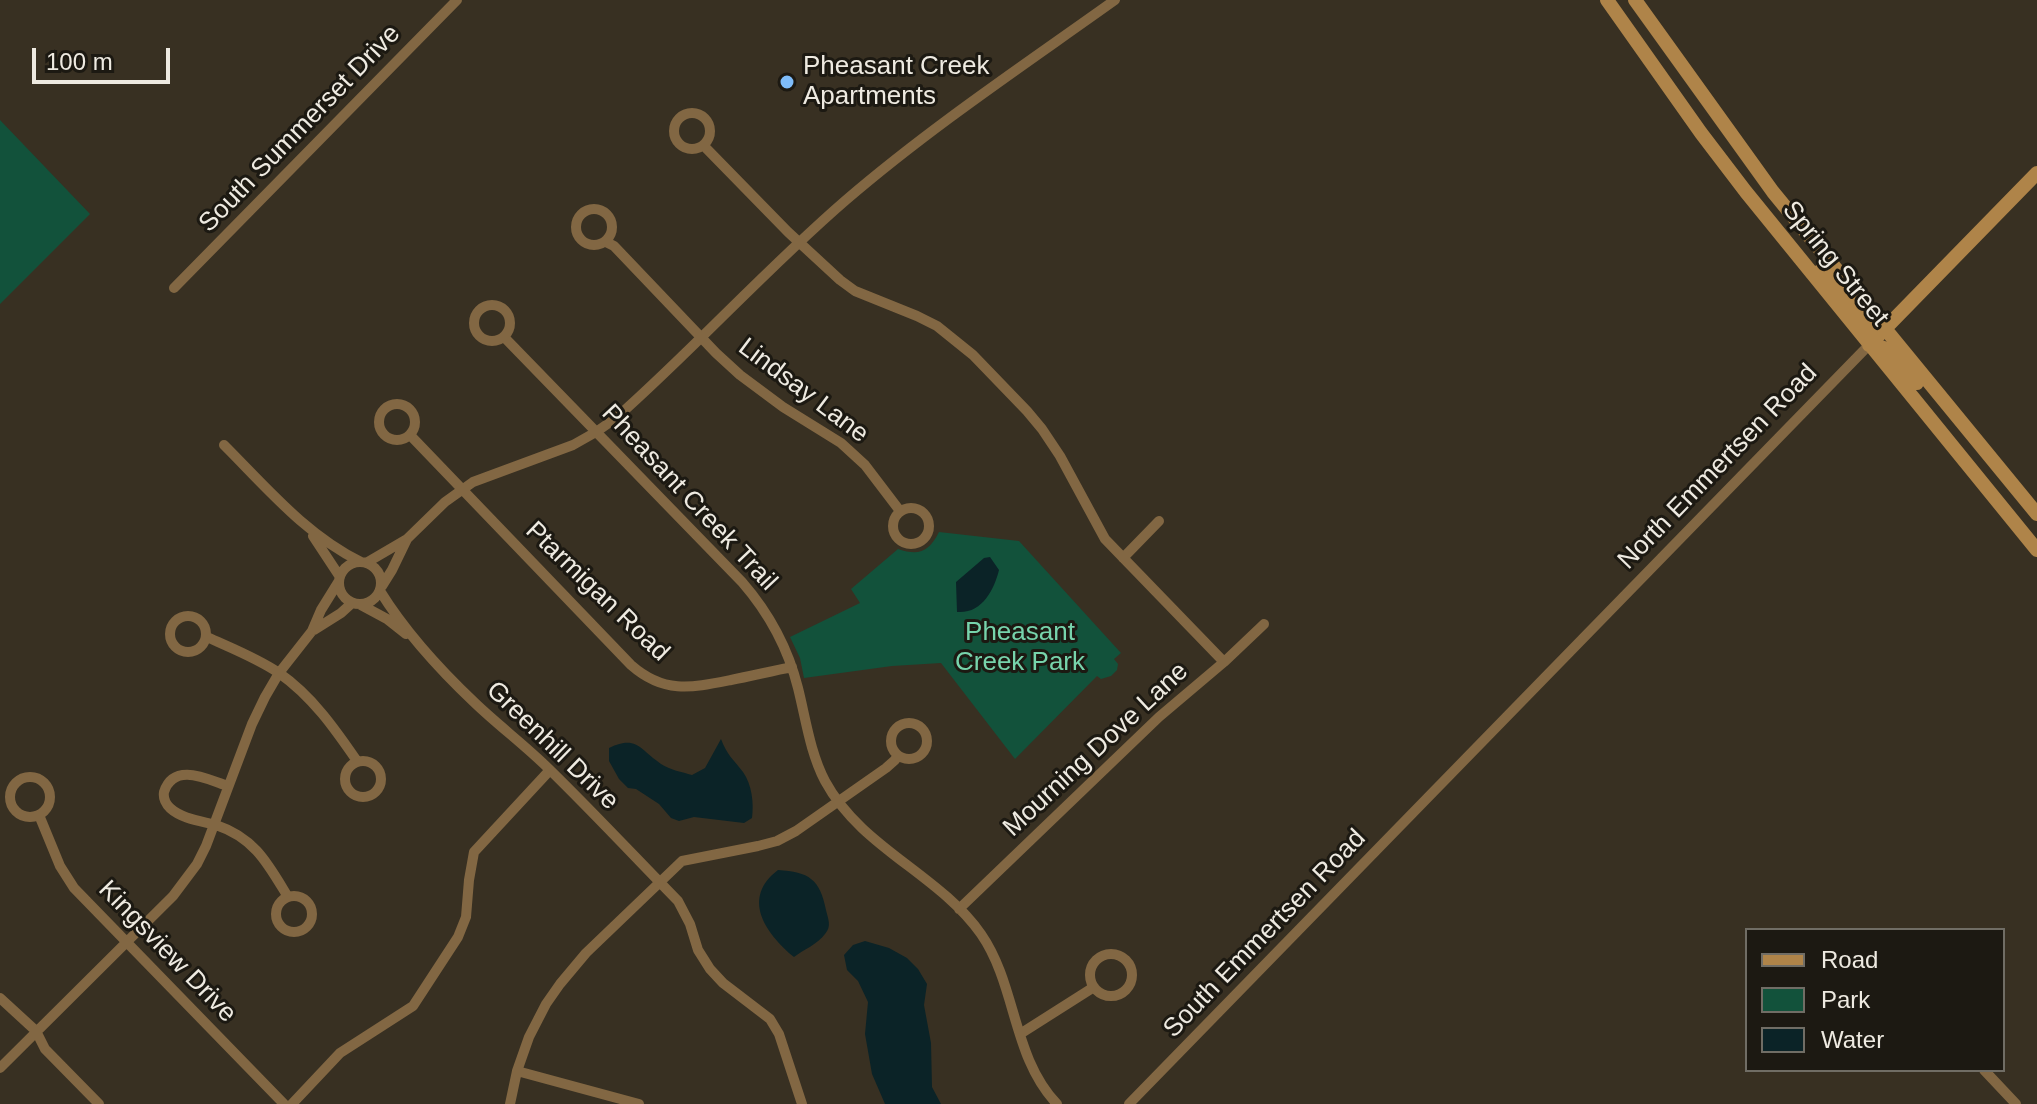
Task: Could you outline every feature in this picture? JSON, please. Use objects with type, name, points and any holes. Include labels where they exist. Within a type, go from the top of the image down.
[{"type":"main road","name":"Spring Street","points":[[1607,0],[1701,133],[2037,550]]},
{"type":"main road","name":"Spring Street","points":[[1635,0],[1724,127],[1813,242],[2037,514]]},
{"type":"main road","points":[[1639,45],[1658,33]]},
{"type":"main road","name":"North Emmertsen Road","points":[[1869,345],[2037,173]]},
{"type":"main road","points":[[1798,255],[1813,242]]},
{"type":"main road","points":[[1798,255],[1812,259],[1867,326],[1885,329]]},
{"type":"main road","points":[[1869,345],[1879,345],[1890,351],[1941,410],[1963,424],[1946,439]]},
{"type":"street","name":"South Summerset Drive","points":[[174,288],[457,0]]},
{"type":"street","points":[[0,1068],[185,882],[214,825],[252,724],[279,673],[312,631],[345,568],[407,539],[461,489],[596,432],[633,403],[799,243],[904,152],[1115,0]]},
{"type":"street","points":[[704,146],[799,243],[840,280],[855,291],[937,326],[973,355],[1042,429],[1105,539],[1224,662]]},
{"type":"street","name":"Lindsay Lane","points":[[606,242],[614,246],[740,375],[853,454],[900,511]]},
{"type":"street","name":"Pheasant Creek Trail","points":[[504,337],[754,596],[779,634],[792,667],[818,767],[837,802],[858,825],[959,909],[980,933],[1002,975],[1032,1070],[1057,1104]]},
{"type":"street","name":"North Emmertsen Road","points":[[1433,795],[1869,345]]},
{"type":"street","name":"Ptarmigan Road","points":[[410,435],[631,665],[648,677],[668,686],[690,688],[792,667]]},
{"type":"street","points":[[224,445],[310,531],[339,579],[341,593],[356,604]]},
{"type":"street","points":[[1123,558],[1159,521]]},
{"type":"street","points":[[310,531],[376,569],[380,574],[381,588]]},
{"type":"street","points":[[312,631],[356,604],[372,601],[407,539]]},
{"type":"street","name":"Greenhill Drive","points":[[381,588],[415,641]]},
{"type":"street","name":"Greenhill Drive","points":[[356,604],[387,619],[415,641],[477,705],[550,770],[678,901],[690,924],[698,950],[710,969],[723,983],[770,1019],[779,1034],[802,1104]]},
{"type":"street","name":"Mourning Dove Lane","points":[[959,909],[1159,717],[1264,624]]},
{"type":"street","points":[[207,637],[279,673],[327,719],[357,761]]},
{"type":"street","points":[[510,1104],[517,1071],[534,1026],[560,984],[586,953],[682,861],[777,841],[886,768],[897,756]]},
{"type":"street","points":[[292,1104],[340,1053],[413,1006],[458,937],[466,917],[474,852],[550,770]]},
{"type":"street","points":[[228,786],[184,774],[176,777],[164,793],[164,801],[182,816],[233,831],[250,842],[288,897]]},
{"type":"street","points":[[34,777],[49,788],[51,801],[39,815],[32,817],[19,813],[11,802],[12,788],[22,778],[34,777]]},
{"type":"street","name":"South Emmertsen Road","points":[[1129,1104],[1433,795]]},
{"type":"street","name":"Kingsview Drive","points":[[39,815],[60,866],[74,888],[284,1104]]},
{"type":"street","points":[[1115,954],[1127,961],[1132,974],[1124,991],[1112,996],[1094,987],[1090,974],[1101,956],[1115,954]]},
{"type":"street","points":[[1020,1034],[1094,987]]},
{"type":"street","points":[[0,998],[36,1031],[45,1049],[99,1104]]},
{"type":"street","points":[[517,1071],[639,1104]]},
{"type":"street","points":[[1986,1072],[2012,1103]]},
{"type":"green space","points":[[0,120],[90,214],[0,304]]},
{"type":"green space","name":"Pheasant Creek Park","points":[[939,532],[1019,541],[1121,653],[1114,659],[1118,664],[1117,670],[1111,676],[1101,679],[1097,676],[1015,759],[941,663],[804,678],[800,658],[790,637],[860,603],[851,589],[898,549],[923,551]]},
{"type":"water","points":[[990,557],[999,570],[990,593],[980,605],[966,612],[957,612],[956,582],[984,558]]},
{"type":"water","points":[[721,739],[750,788],[752,818],[744,823],[694,817],[679,821],[671,818],[659,804],[636,789],[628,788],[609,761],[609,748],[632,743],[665,766],[692,775],[705,768]]},
{"type":"water","points":[[778,870],[811,879],[820,891],[828,919],[828,928],[822,938],[794,957],[774,937],[761,915],[761,892]]},
{"type":"water","points":[[865,941],[889,948],[907,958],[927,984],[924,1005],[931,1043],[932,1087],[941,1104],[885,1104],[872,1074],[865,1034],[868,1002],[858,981],[847,970],[844,955],[853,945]]},
{"type":"place","name":"Pheasant Creek Apartments","points":[[787,82]]}]
